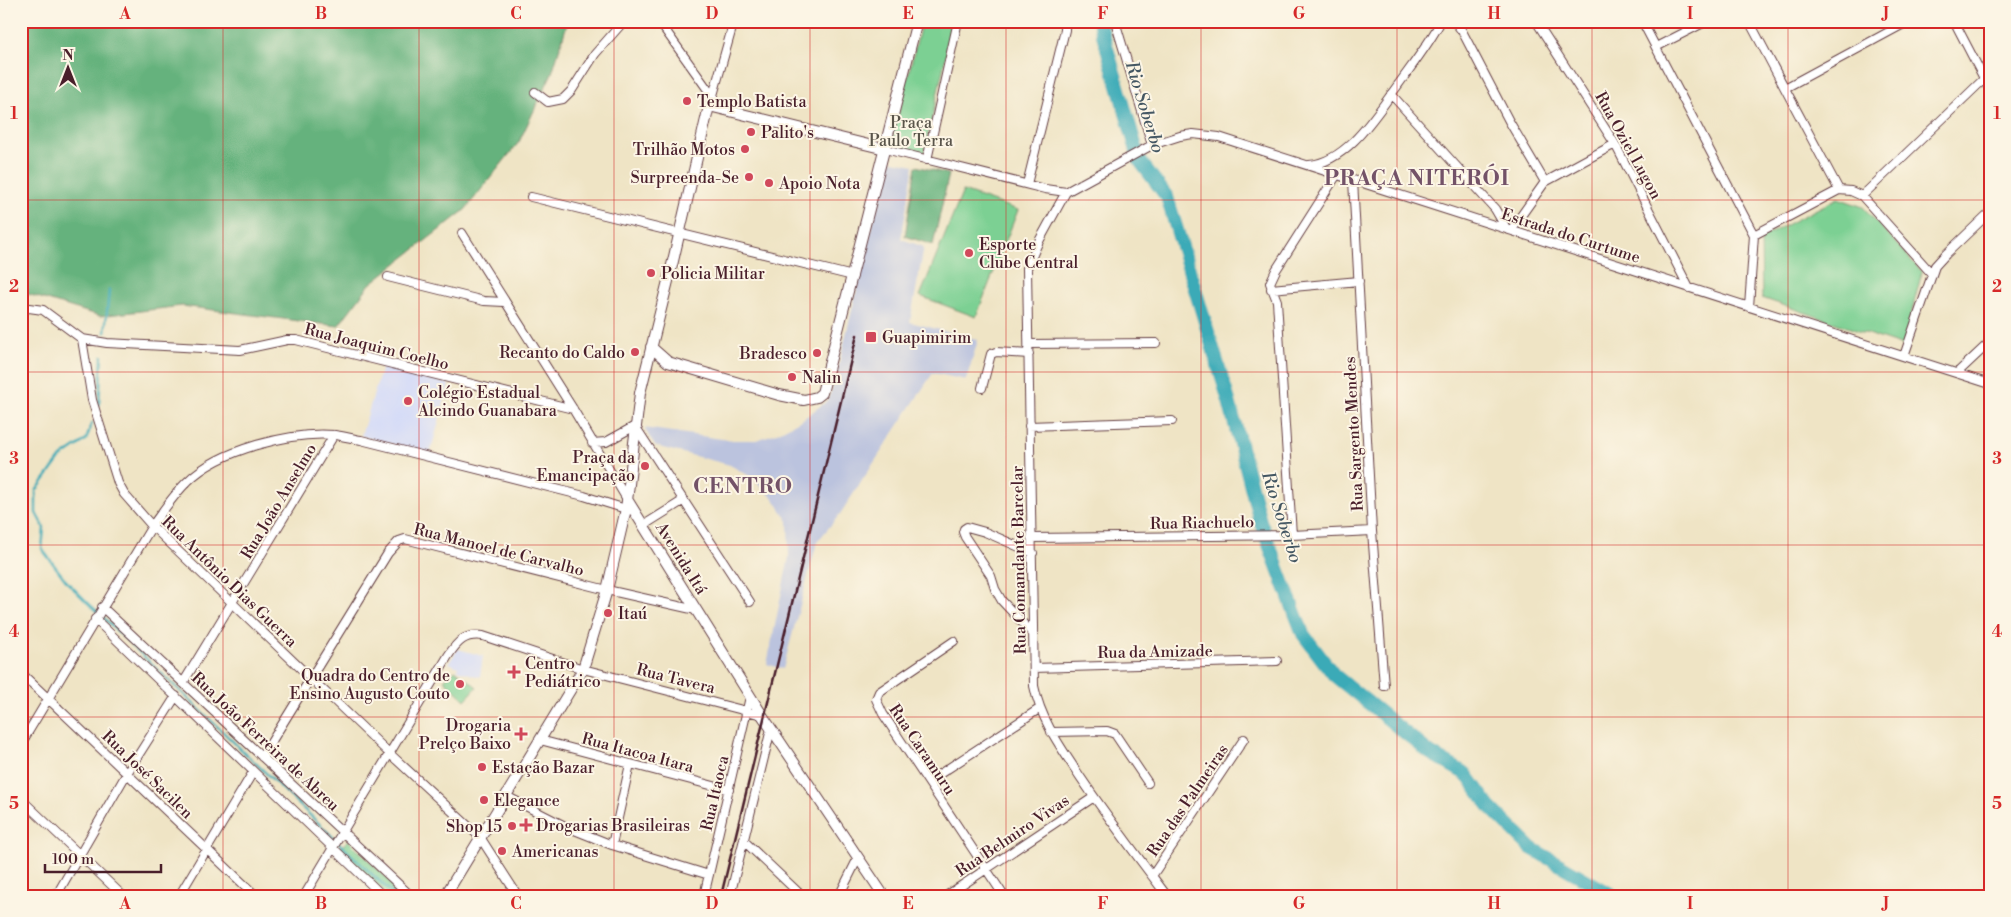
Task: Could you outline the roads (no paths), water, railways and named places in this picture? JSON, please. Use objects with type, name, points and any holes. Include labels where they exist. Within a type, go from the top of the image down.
[{"type":"main road","points":[[651,348],[668,362],[795,399],[811,400],[822,393],[885,149],[914,22]]},
{"type":"main road","points":[[445,896],[583,668],[607,590],[627,505],[640,393],[711,101],[885,149]]},
{"type":"main road","points":[[647,366],[668,362]]},
{"type":"main road","name":"Avenida Itá","points":[[627,505],[644,525],[750,697],[884,896]]},
{"type":"street","points":[[535,92],[548,102],[563,99],[572,90],[595,54],[624,21]]},
{"type":"street","points":[[661,21],[711,101]]},
{"type":"street","points":[[711,101],[734,21]]},
{"type":"street","points":[[927,160],[958,21]]},
{"type":"street","points":[[1028,184],[1065,30],[1065,21]]},
{"type":"street","points":[[1115,21],[1152,145]]},
{"type":"street","points":[[1306,165],[1322,162],[1340,152],[1354,141],[1422,52],[1441,21]]},
{"type":"street","points":[[1454,21],[1462,31],[1509,121],[1544,182]]},
{"type":"street","name":"Rua Oziel Lugon","points":[[1536,21],[1615,144],[1689,288]]},
{"type":"street","points":[[1642,21],[1754,234],[1749,307]]},
{"type":"street","points":[[1656,47],[1707,21]]},
{"type":"street","points":[[1749,21],[1839,190]]},
{"type":"street","points":[[1786,88],[1910,21]]},
{"type":"street","points":[[1954,21],[1990,90]]},
{"type":"street","points":[[1862,196],[1984,79]]},
{"type":"street","points":[[1391,94],[1495,209],[1508,229],[1544,182],[1615,144]]},
{"type":"street","name":"Estrada do Curtume","points":[[1066,192],[1152,145],[1180,136],[1206,135],[1508,229],[1990,384]]},
{"type":"street","points":[[885,149],[1066,192]]},
{"type":"street","points":[[1322,162],[1321,166],[1324,171]]},
{"type":"street","points":[[1292,534],[1277,301],[1271,290],[1270,283],[1276,270],[1336,176]]},
{"type":"street","name":"Rua Sargento Mendes","points":[[1353,180],[1372,531],[1384,686]]},
{"type":"street","points":[[1754,234],[1839,190],[1851,191],[1862,196],[1932,274]]},
{"type":"street","name":"Rua Comandante Barcelar","points":[[1066,192],[1038,243],[1027,268],[1034,686],[1039,709],[1051,732],[1094,797],[1167,896]]},
{"type":"street","points":[[531,197],[680,232],[853,276]]},
{"type":"street","points":[[1904,356],[1932,274],[1939,260],[1990,212]]},
{"type":"street","name":"Avenida Itá","points":[[462,233],[572,409],[619,488],[627,505]]},
{"type":"street","points":[[388,277],[484,302],[504,302]]},
{"type":"street","points":[[1271,290],[1359,281]]},
{"type":"street","points":[[21,309],[36,308],[47,312],[82,339]]},
{"type":"street","name":"Rua Joaquim Coelho","points":[[82,339],[118,344],[240,350],[287,340],[296,340],[572,409]]},
{"type":"street","name":"Rua Antônio Dias Guerra","points":[[82,339],[92,400],[118,483],[124,494],[152,526],[389,754],[480,837],[518,896]]},
{"type":"street","points":[[1957,373],[1990,342]]},
{"type":"street","points":[[1029,344],[1156,343]]},
{"type":"street","points":[[982,388],[991,354],[996,352],[1029,354]]},
{"type":"street","points":[[1029,426],[1172,422]]},
{"type":"street","points":[[592,443],[606,442],[635,426],[750,602]]},
{"type":"street","points":[[21,744],[152,526],[175,495],[188,480],[219,460],[240,450],[291,438],[334,435],[361,440],[608,503],[627,505]]},
{"type":"street","name":"Rua João Anselmo","points":[[183,683],[334,435]]},
{"type":"street","points":[[600,456],[606,442]]},
{"type":"street","points":[[608,503],[618,499],[619,488]]},
{"type":"street","points":[[644,525],[684,500]]},
{"type":"street","points":[[1033,553],[985,532],[967,527],[963,532],[992,576],[995,589],[1002,601],[1033,634]]},
{"type":"street","name":"Rua Riachuelo","points":[[1031,538],[1251,535],[1372,531]]},
{"type":"street","name":"Rua Manoel de Carvalho","points":[[262,757],[388,553],[399,541],[406,538],[607,590]]},
{"type":"street","points":[[607,590],[696,610]]},
{"type":"street","name":"Rua João Ferreira de Abreu","points":[[102,607],[411,896]]},
{"type":"street","name":"Rua João Ferreira de Abreu","points":[[95,619],[253,772],[334,846],[383,896]]},
{"type":"street","name":"Rua Tavera","points":[[304,896],[448,656],[455,645],[465,637],[483,636],[583,668],[762,715]]},
{"type":"street","name":"Rua Caramuru","points":[[954,640],[879,692],[876,699],[883,714],[1004,896]]},
{"type":"street","name":"Rua da Amizade","points":[[1034,668],[1277,662]]},
{"type":"street","name":"Rua José Sacilen","points":[[21,673],[256,896]]},
{"type":"street","points":[[56,896],[127,773],[176,696]]},
{"type":"street","name":"Rua Itaoca","points":[[704,896],[750,697]]},
{"type":"street","points":[[929,781],[1039,709]]},
{"type":"street","points":[[730,896],[771,729]]},
{"type":"street","points":[[1051,732],[1107,731],[1115,734],[1148,783]]},
{"type":"street","name":"Rua das Palmeiras","points":[[1152,876],[1244,739]]},
{"type":"street","name":"Rua Itacoa Itara","points":[[540,740],[729,790]]},
{"type":"street","points":[[612,845],[630,764]]},
{"type":"street","points":[[179,896],[253,772]]},
{"type":"street","points":[[506,796],[567,827],[612,845],[709,875]]},
{"type":"street","name":"Rua Belmiro Vivas","points":[[946,896],[1094,797]]},
{"type":"street","points":[[21,799],[123,896]]},
{"type":"street","points":[[744,841],[802,896]]},
{"type":"street","points":[[839,896],[858,858]]},
{"type":"waterway","name":"Rio Soberbo","points":[[1099,21],[1140,161],[1167,197],[1229,401],[1260,521],[1303,634],[1334,675],[1430,753],[1466,774],[1490,807],[1531,848],[1614,896]]},
{"type":"waterway","points":[[105,333],[109,290]]},
{"type":"waterway","points":[[99,405],[102,356]]},
{"type":"waterway","points":[[92,423],[86,440],[61,457],[36,491],[36,513],[44,528],[42,549],[67,582],[87,602],[335,839]]},
{"type":"waterway","points":[[339,843],[395,896]]},
{"type":"railway","points":[[721,896],[857,335]]},
{"type":"place","name":"Templo Batista","points":[[687,101]]},
{"type":"place","name":"Palito's","points":[[751,132]]},
{"type":"place","name":"Trilhão Motos","points":[[745,149]]},
{"type":"place","name":"Surpreenda-Se","points":[[749,177]]},
{"type":"place","name":"Apoio Nota","points":[[769,183]]},
{"type":"place","name":"Esporte Clube Central","points":[[969,253]]},
{"type":"place","name":"Policia Militar","points":[[651,273]]},
{"type":"place","name":"Guapimirim","points":[[871,337]]},
{"type":"place","name":"Recanto do Caldo","points":[[635,352]]},
{"type":"place","name":"Bradesco","points":[[817,353]]},
{"type":"place","name":"Nalin","points":[[792,377]]},
{"type":"place","name":"Colégio Estadual Alcindo Guanabara","points":[[408,401]]},
{"type":"place","name":"Praça da Emancipação","points":[[645,466]]},
{"type":"place","name":"Itaú","points":[[608,613]]},
{"type":"place","name":"Centro Pediátrico","points":[[514,672]]},
{"type":"place","name":"Quadra do Centro de Ensino Augusto Couto","points":[[460,684]]},
{"type":"place","name":"Drogaria Prelço Baixo","points":[[521,734]]},
{"type":"place","name":"Estação Bazar","points":[[482,767]]},
{"type":"place","name":"Elegance","points":[[484,800]]},
{"type":"place","name":"Drogarias Brasileiras","points":[[526,825]]},
{"type":"place","name":"Shop 15","points":[[512,826]]},
{"type":"place","name":"Americanas","points":[[502,851]]},
{"type":"district","name":"PRAÇA NITERÓI","points":[[1417,178]]},
{"type":"district","name":"CENTRO","points":[[743,486]]},
{"type":"park label","name":"Praça Paulo Terra","points":[[911,131]]}]
